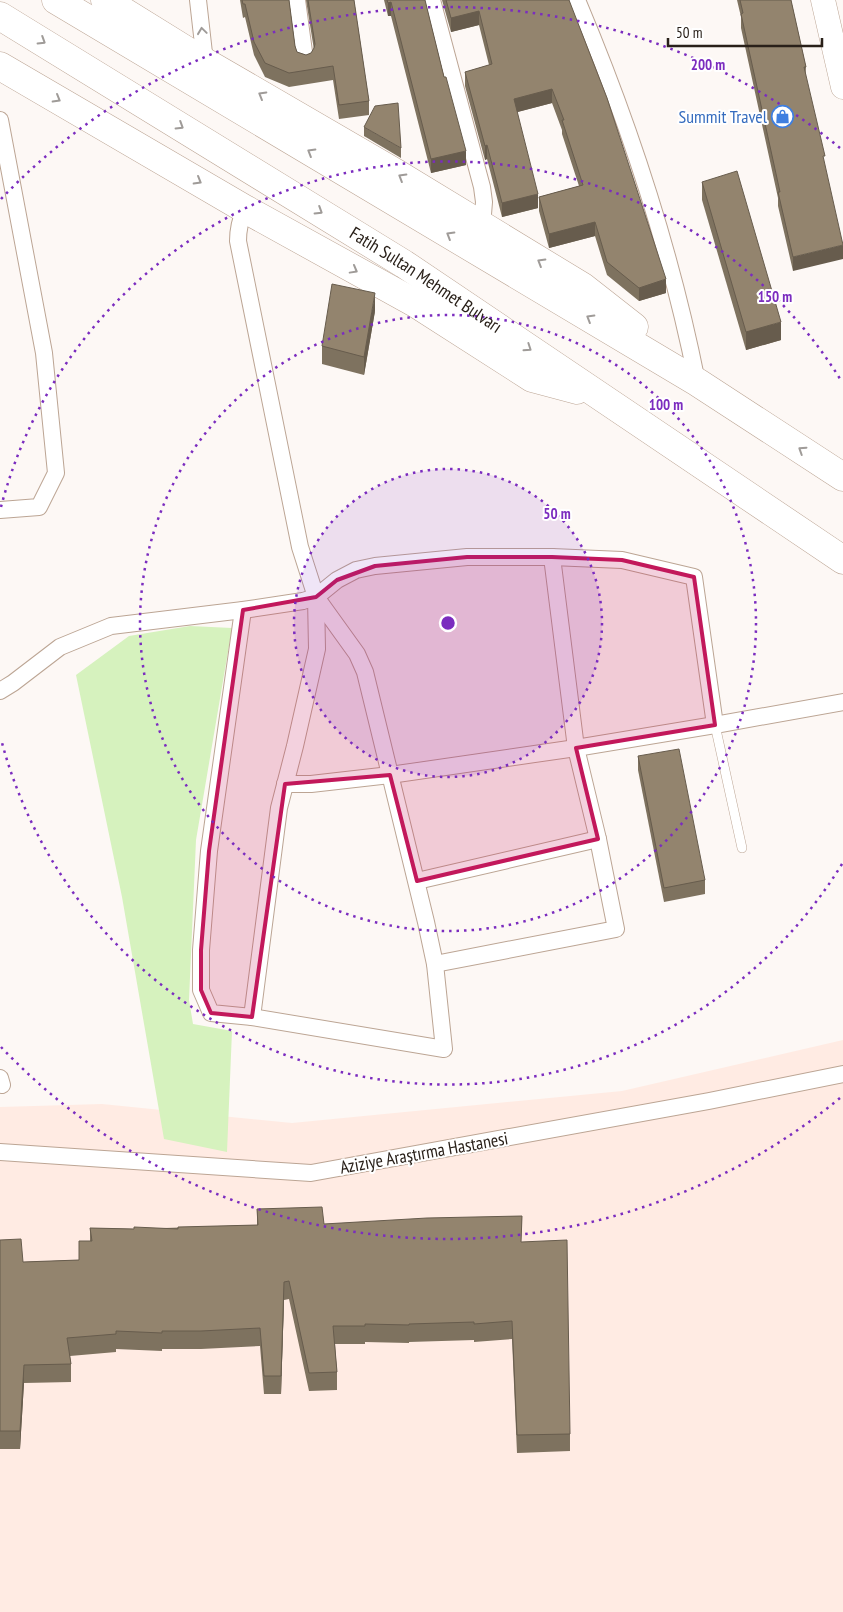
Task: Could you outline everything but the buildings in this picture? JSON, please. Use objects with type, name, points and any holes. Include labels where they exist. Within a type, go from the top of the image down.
[{"type":"highway","points":[[56,0],[692,379],[843,477]]},
{"type":"highway","points":[[118,2],[205,62],[387,168],[583,287],[644,334],[692,379]]},
{"type":"highway","name":"Fatih Sultan Mehmet Bulvarı","points":[[0,16],[404,264],[843,560]]},
{"type":"highway","points":[[0,66],[245,209],[415,304],[532,378],[599,397]]},
{"type":"main road","points":[[823,0],[843,87]]},
{"type":"street","points":[[198,0],[205,62]]},
{"type":"street","points":[[297,0],[305,59]]},
{"type":"street","points":[[432,0],[482,187],[484,202],[482,226]]},
{"type":"street","points":[[577,0],[613,90],[644,176],[687,332],[692,379]]},
{"type":"street","points":[[0,120],[44,353],[56,473],[39,507],[0,510]]},
{"type":"street","points":[[245,209],[240,218],[238,241],[300,548],[316,597],[317,649],[279,808],[252,1017]]},
{"type":"street","points":[[0,691],[21,678],[60,647],[111,626],[289,604],[316,597],[337,580],[356,570],[375,566],[467,557],[552,557],[622,560],[694,576],[715,725]]},
{"type":"street","points":[[435,964],[616,929],[598,839],[576,748],[552,557]]},
{"type":"street","points":[[243,610],[209,851],[201,950],[201,990],[211,1013],[252,1017],[444,1049],[435,964],[417,881],[365,672],[357,654],[316,597]]},
{"type":"street","points":[[285,784],[311,784],[390,775],[576,748],[843,702]]},
{"type":"street","points":[[417,881],[598,839]]},
{"type":"street","name":"Aziziye Araştırma Hastanesi","points":[[0,1152],[311,1173],[843,1074]]},
{"type":"lane","points":[[715,725],[742,848]]},
{"type":"highlighted area","points":[[467,557],[552,557],[622,560],[694,577],[715,725],[576,748],[598,839],[417,881],[390,775],[285,784],[252,1017],[211,1013],[201,990],[201,950],[209,851],[243,610],[316,597],[337,580],[375,566]]},
{"type":"shaded area","points":[[843,1040],[843,1612],[0,1612],[0,1107],[102,1104],[292,1123],[622,1091]]},
{"type":"green space","points":[[190,626],[232,628],[196,840],[189,1000],[193,1024],[232,1031],[227,1152],[164,1139],[122,897],[76,675],[129,636]]},
{"type":"place","name":"Summit Travel","points":[[783,117]]}]
